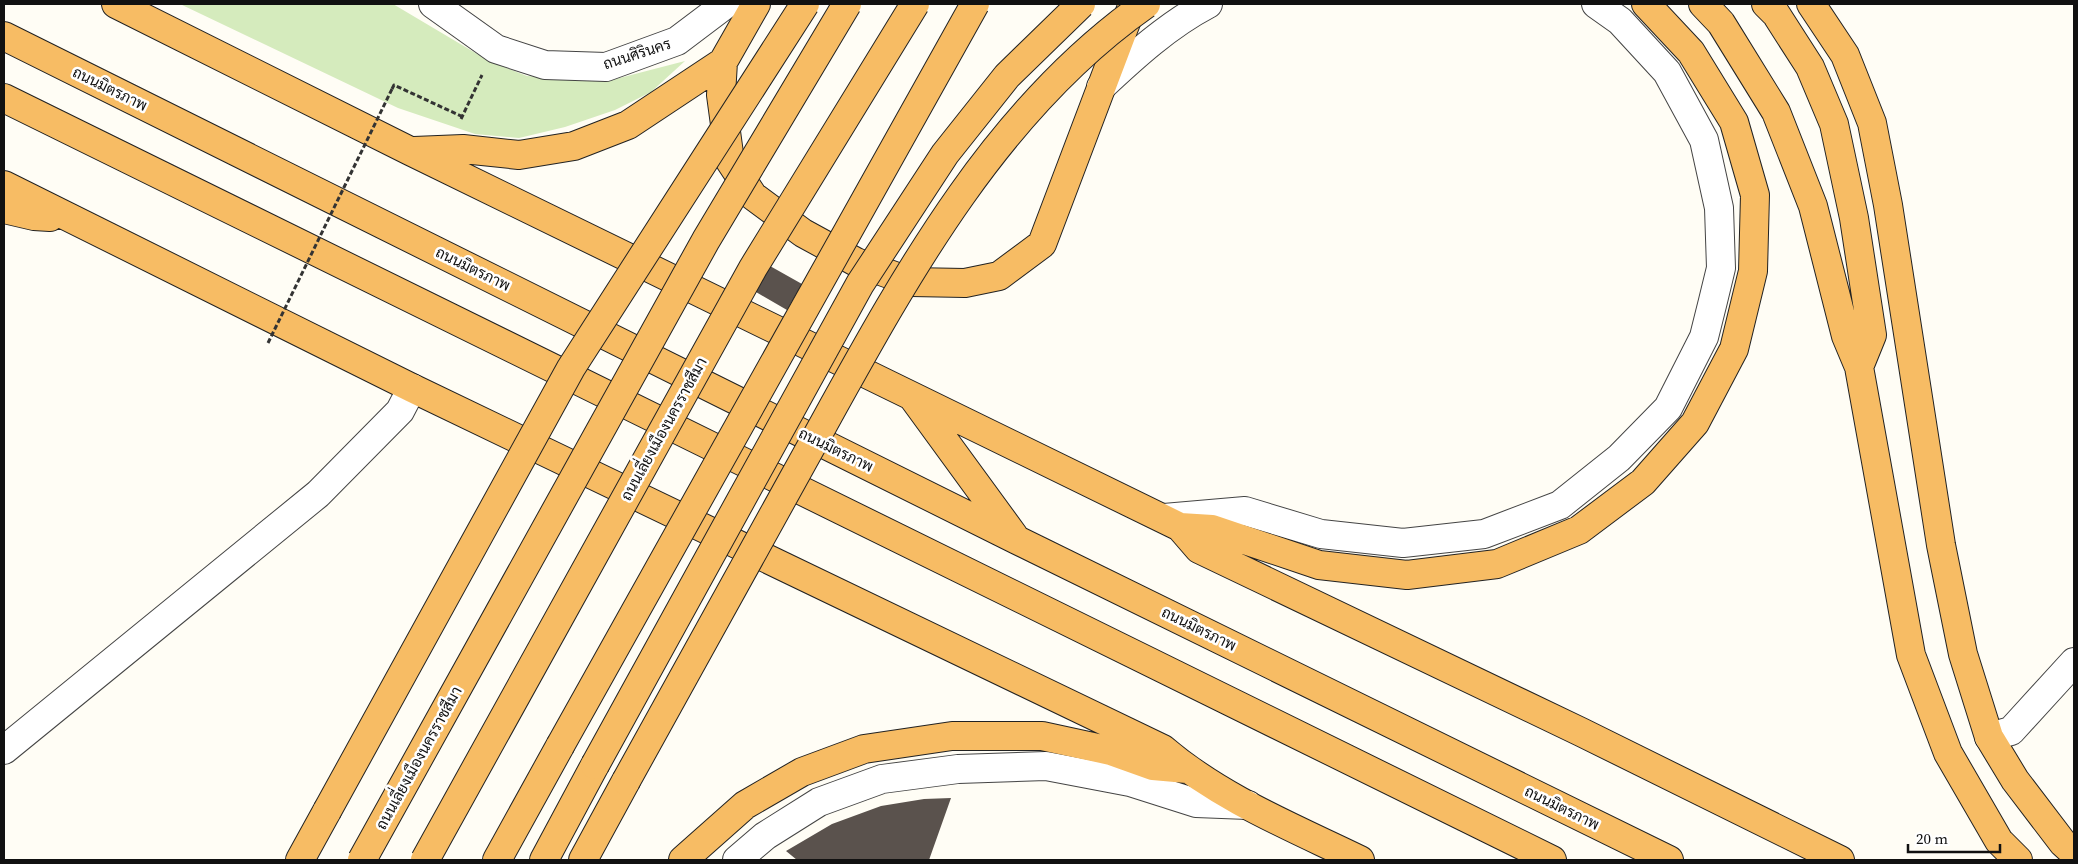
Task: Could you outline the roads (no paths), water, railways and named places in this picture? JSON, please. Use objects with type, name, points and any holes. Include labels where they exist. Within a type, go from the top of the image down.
[{"type":"highway","points":[[116,4],[410,151],[1170,523],[1199,549],[1581,732],[1840,860]]},
{"type":"highway","points":[[410,151],[463,149],[519,154],[574,146],[628,126],[723,62],[756,4]]},
{"type":"highway","points":[[300,860],[571,368],[805,4]]},
{"type":"highway","name":"ถนนเลี่ยงเมืองนครราชสีมา","points":[[362,860],[706,240],[847,4]]},
{"type":"highway","name":"ถนนเลี่ยงเมืองนครราชสีมา","points":[[425,860],[753,268],[914,4]]},
{"type":"highway","points":[[497,860],[975,4]]},
{"type":"highway","points":[[544,860],[860,284],[945,154],[1001,84],[1081,4]]},
{"type":"highway","points":[[723,62],[722,95],[730,161],[753,196],[803,233],[856,262],[911,282],[965,283],[1000,276],[1042,244],[1133,4]]},
{"type":"highway","points":[[583,860],[892,299],[967,186],[1035,100],[1115,25],[1146,4]]},
{"type":"highway","points":[[1170,523],[1212,529],[1319,565],[1407,575],[1497,564],[1579,530],[1643,482],[1694,423],[1734,349],[1753,271],[1755,195],[1734,122],[1691,52],[1646,4]]},
{"type":"highway","points":[[1703,4],[1721,24],[1776,112],[1813,206],[1846,336],[1859,366],[1911,655],[1948,753],[1999,841],[2018,860]]},
{"type":"highway","points":[[1766,4],[1776,14],[1810,67],[1834,124],[1854,218],[1872,335],[1859,366]]},
{"type":"highway","points":[[1811,4],[1845,56],[1872,123],[1888,205],[1941,545],[1963,654],[1989,737],[2015,780],[2063,843],[2074,853]]},
{"type":"highway","name":"ถนนมิตรภาพ","points":[[4,36],[1017,540],[1669,860]]},
{"type":"highway","points":[[4,98],[1552,860]]},
{"type":"highway","points":[[4,185],[412,388],[1163,749],[1187,769],[1248,805],[1360,860]]},
{"type":"highway","points":[[4,209],[34,216],[69,218]]},
{"type":"highway","points":[[912,396],[1017,540]]},
{"type":"highway","points":[[683,860],[745,805],[802,772],[864,749],[952,736],[1042,736],[1111,751],[1153,766],[1187,769]]},
{"type":"street","name":"ถนนศิรินคร","points":[[432,4],[496,49],[544,65],[606,67],[677,40],[726,4]]},
{"type":"street","points":[[1101,87],[1140,50],[1193,12],[1208,4]]},
{"type":"street","points":[[1170,523],[1245,511],[1321,534],[1403,543],[1484,534],[1560,505],[1619,458],[1668,408],[1704,337],[1720,268],[1719,208],[1704,140],[1667,72],[1620,21],[1596,4]]},
{"type":"street","points":[[4,750],[318,494],[400,411],[412,388]]},
{"type":"street","points":[[1989,737],[2011,731],[2074,662]]},
{"type":"street","points":[[737,860],[765,836],[819,802],[882,779],[958,769],[1046,766],[1130,782],[1196,802],[1248,805]]}]
